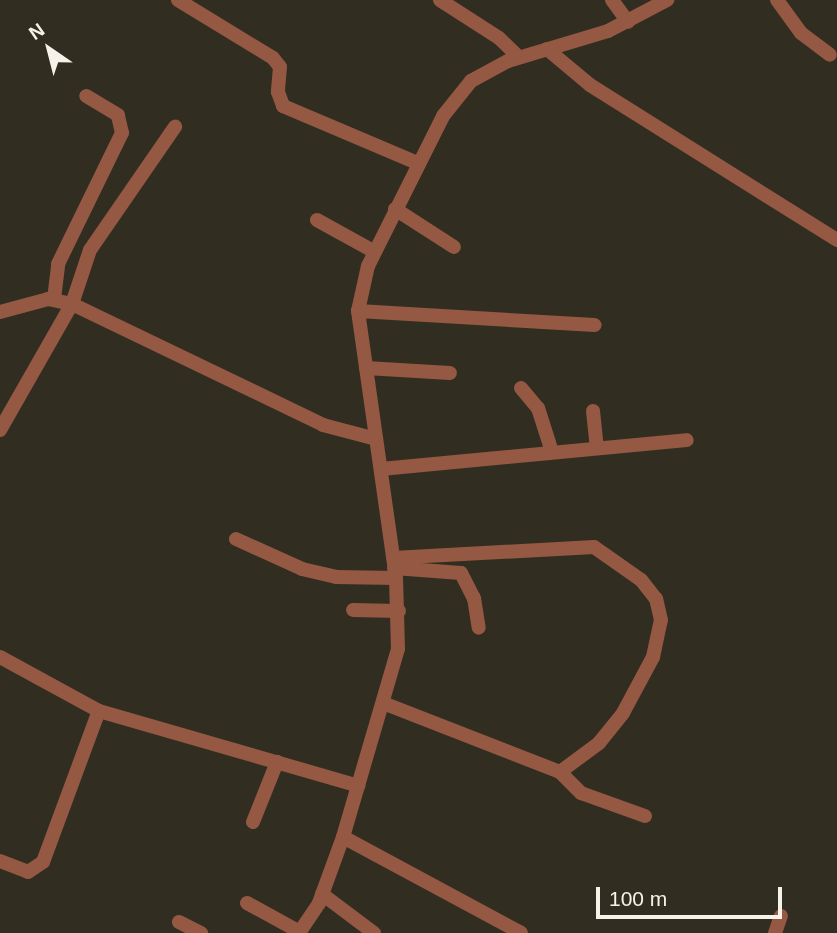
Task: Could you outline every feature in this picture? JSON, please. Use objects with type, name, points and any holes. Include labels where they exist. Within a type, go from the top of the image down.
[{"type":"street","points":[[178,0],[273,58],[280,68],[278,92],[283,106],[417,163]]},
{"type":"street","points":[[440,0],[499,37],[519,57]]},
{"type":"street","points":[[612,0],[628,22]]},
{"type":"street","points":[[247,902],[300,932],[322,894],[343,837],[398,649],[399,611],[395,568],[358,311],[360,288],[395,209],[417,163],[455,98],[471,81],[519,57],[628,22],[667,0]]},
{"type":"street","points":[[777,0],[802,33],[830,55]]},
{"type":"street","points":[[547,49],[590,85],[837,240]]},
{"type":"street","points":[[54,299],[58,264],[122,133],[118,115],[86,96]]},
{"type":"street","points":[[0,430],[72,304],[90,250],[175,127]]},
{"type":"street","points":[[395,209],[454,247]]},
{"type":"street","points":[[317,220],[375,252]]},
{"type":"street","points":[[0,312],[54,299],[72,304],[323,425],[376,439]]},
{"type":"street","points":[[358,311],[595,325]]},
{"type":"street","points":[[366,368],[450,373]]},
{"type":"street","points":[[521,388],[538,408],[552,452]]},
{"type":"street","points":[[593,411],[597,448]]},
{"type":"street","points":[[382,469],[687,440]]},
{"type":"street","points":[[236,539],[313,572],[351,580],[395,568],[594,547],[631,573],[656,599],[661,620],[643,680],[608,733],[560,772]]},
{"type":"street","points":[[395,568],[461,573],[474,598],[479,628]]},
{"type":"street","points":[[353,610],[399,611]]},
{"type":"street","points":[[0,657],[99,711],[358,786]]},
{"type":"street","points":[[383,703],[560,772],[581,793],[645,816]]},
{"type":"street","points":[[0,861],[28,872],[43,862],[99,711]]},
{"type":"street","points":[[253,822],[277,762]]},
{"type":"street","points":[[343,837],[521,933]]},
{"type":"street","points":[[322,894],[374,933]]},
{"type":"street","points":[[775,933],[781,916]]},
{"type":"street","points":[[179,922],[201,933]]}]
